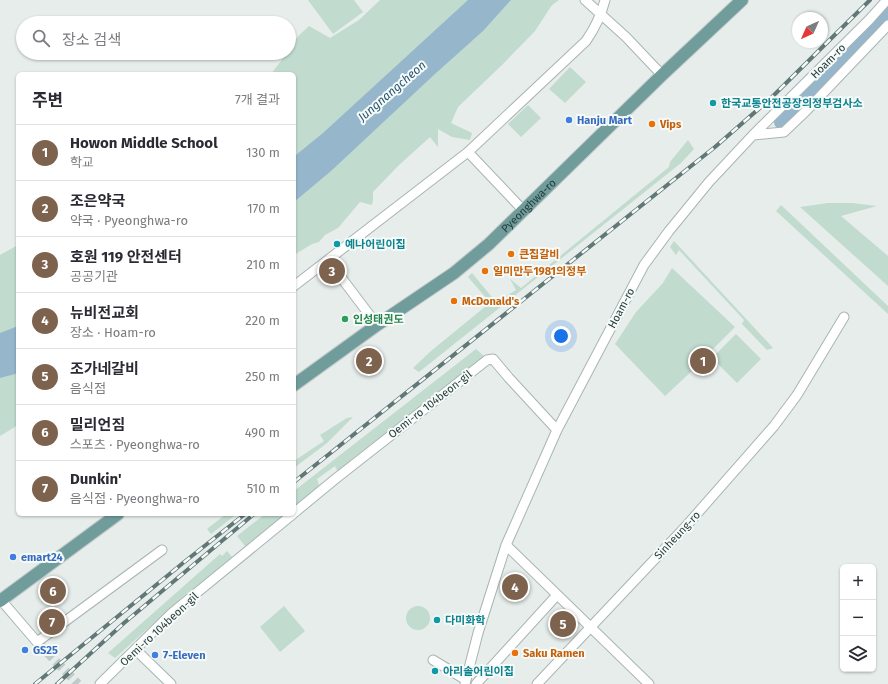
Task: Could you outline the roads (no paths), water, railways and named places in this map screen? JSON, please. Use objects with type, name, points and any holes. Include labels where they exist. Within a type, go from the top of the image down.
[{"type":"main road","name":"Pyeonghwa-ro","points":[[296,384],[377,325],[454,273],[489,244],[662,75],[742,0]]},
{"type":"main road","points":[[1,600],[115,516]]},
{"type":"street","points":[[585,0],[626,37],[662,75]]},
{"type":"street","points":[[296,284],[468,152],[586,41],[601,15],[605,0]]},
{"type":"street","name":"Hoam-ro","points":[[465,682],[478,633],[506,545],[557,430],[644,265],[669,231],[709,182],[753,135],[869,20],[887,0]]},
{"type":"street","points":[[869,20],[881,32]]},
{"type":"street","points":[[753,135],[784,132],[888,25]]},
{"type":"street","points":[[468,152],[523,210]]},
{"type":"street","points":[[328,260],[377,325]]},
{"type":"street","name":"Sinheung-ro","points":[[537,684],[687,524],[774,426],[797,395],[844,317]]},
{"type":"street","name":"Oemi-ro 104beon-gil","points":[[296,511],[487,360],[493,359],[557,430]]},
{"type":"street","name":"Oemi-ro 104beon-gil","points":[[100,684],[172,613],[289,516]]},
{"type":"street","points":[[506,545],[649,684]]},
{"type":"street","points":[[1,600],[37,642],[162,550]]},
{"type":"street","points":[[476,684],[557,595]]},
{"type":"street","points":[[136,650],[172,684]]},
{"type":"street","points":[[433,660],[465,682]]},
{"type":"water","name":"Jungnangcheon","points":[[468,0],[511,0],[483,31],[331,171],[296,200],[296,155],[323,133]]},
{"type":"water","points":[[16,327],[16,373],[0,378],[0,333]]},
{"type":"waterway","points":[[781,122],[888,13]]},
{"type":"tunnel","points":[[37,642],[78,684]]},
{"type":"railway","points":[[296,480],[715,147],[770,99],[870,0]]},
{"type":"railway","points":[[35,684],[242,516]]},
{"type":"railway","points":[[57,684],[124,623],[252,516]]},
{"type":"place","name":"한국교통안전공장의정부검사소","points":[[713,103]]},
{"type":"place","name":"Hanju Mart","points":[[569,120]]},
{"type":"place","name":"Vips","points":[[652,124]]},
{"type":"place","name":"예나어린이집","points":[[337,244]]},
{"type":"place","name":"큰집갈비","points":[[511,254]]},
{"type":"place","name":"호원 119 안전센터","points":[[332,271]]},
{"type":"place","name":"일미만두1981의정부","points":[[485,271]]},
{"type":"place","name":"McDonald's","points":[[454,301]]},
{"type":"place","name":"인성태권도","points":[[345,319]]},
{"type":"place","name":"조은약국","points":[[369,361]]},
{"type":"place","name":"Howon Middle School","points":[[703,361]]},
{"type":"place","name":"emart24","points":[[13,557]]},
{"type":"place","name":"뉴비전교회","points":[[515,587]]},
{"type":"place","name":"밀리언짐","points":[[53,591]]},
{"type":"place","name":"다미화학","points":[[437,620]]},
{"type":"place","name":"Dunkin'","points":[[52,622]]},
{"type":"place","name":"조가네갈비","points":[[563,624]]},
{"type":"place","name":"GS25","points":[[25,650]]},
{"type":"place","name":"Saku Ramen","points":[[515,653]]},
{"type":"place","name":"7-Eleven","points":[[155,655]]},
{"type":"place","name":"아리솔어린이집","points":[[435,671]]}]
